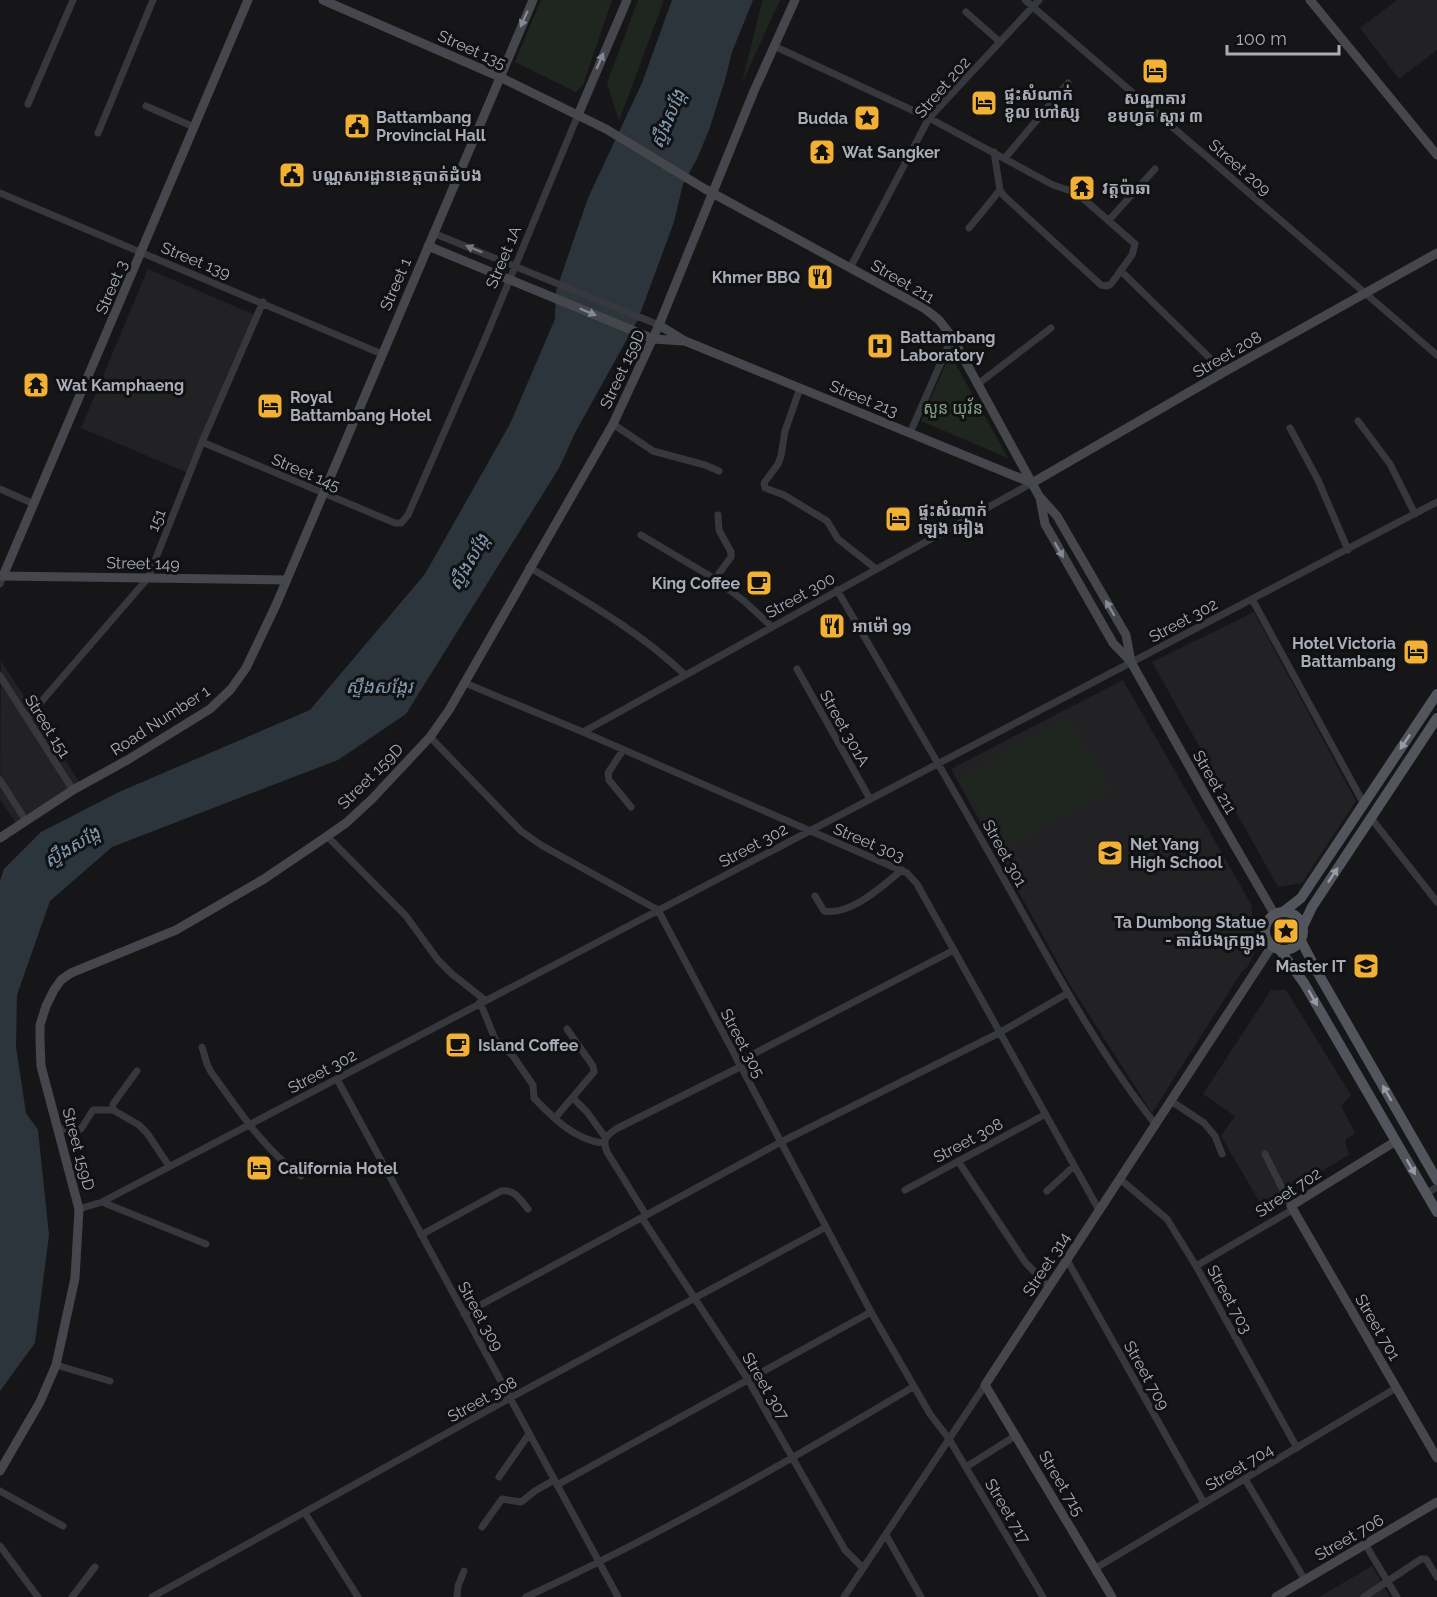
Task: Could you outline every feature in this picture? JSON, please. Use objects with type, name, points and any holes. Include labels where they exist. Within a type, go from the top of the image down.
[{"type":"main road","points":[[1437,694],[1301,898],[1266,927],[1266,937],[1304,983],[1437,1212]]},
{"type":"main road","points":[[1437,718],[1312,907],[1303,926],[1301,941],[1437,1180]]},
{"type":"main road","points":[[1279,914],[1293,914],[1303,926]]},
{"type":"main road","points":[[1276,948],[1294,948],[1301,941]]},
{"type":"street","points":[[28,104],[73,0]]},
{"type":"street","points":[[98,133],[153,0]]},
{"type":"street","name":"Street 3","points":[[1,579],[248,0]]},
{"type":"street","name":"Street 135","points":[[323,0],[500,77],[606,129]]},
{"type":"street","name":"Street 1","points":[[286,580],[533,0]]},
{"type":"street","name":"Street 1A","points":[[402,523],[412,505],[510,279],[627,0]]},
{"type":"street","name":"Street 159D","points":[[0,1471],[40,1402],[56,1365],[75,1278],[80,1209],[41,1066],[40,1025],[46,1006],[61,980],[86,966],[176,930],[264,879],[327,836],[372,799],[430,737],[465,683],[529,567],[613,424],[659,325],[709,190],[795,0]]},
{"type":"street","name":"Street 209","points":[[1025,0],[1437,355]]},
{"type":"street","name":"Street 202","points":[[850,268],[929,118],[1039,0]]},
{"type":"street","points":[[1310,0],[1437,155]]},
{"type":"street","points":[[966,12],[1000,42]]},
{"type":"street","points":[[774,46],[929,118],[994,152],[1053,185],[1077,193],[1135,244],[1132,255],[1122,272],[1111,284],[1101,285],[1004,196],[1000,190],[994,152]]},
{"type":"street","points":[[1005,158],[1068,83]]},
{"type":"street","points":[[146,106],[194,127]]},
{"type":"street","name":"Street 211","points":[[606,129],[709,190],[924,308],[939,320],[952,337],[1039,496],[1057,516],[1126,635],[1131,662]]},
{"type":"street","points":[[1109,220],[1155,169]]},
{"type":"street","points":[[969,228],[1000,190]]},
{"type":"street","name":"Street 139","points":[[0,193],[382,354]]},
{"type":"street","points":[[434,233],[515,266]]},
{"type":"street","name":"Street 213","points":[[428,246],[653,339],[685,341]]},
{"type":"street","name":"Street 208","points":[[1032,483],[1437,253]]},
{"type":"street","name":"Street 213","points":[[515,266],[659,325],[685,341],[1032,483]]},
{"type":"street","points":[[1122,272],[1224,372]]},
{"type":"street","name":"151","points":[[28,717],[148,578],[202,442],[263,302]]},
{"type":"street","points":[[978,384],[1051,328]]},
{"type":"street","points":[[910,433],[952,337]]},
{"type":"street","points":[[800,388],[785,431],[781,456],[764,483],[765,488],[784,495],[827,521],[838,539],[875,568]]},
{"type":"street","points":[[1358,421],[1390,464],[1415,514]]},
{"type":"street","points":[[613,424],[652,451],[720,471]]},
{"type":"street","points":[[1290,428],[1318,480],[1348,550]]},
{"type":"street","name":"Street 145","points":[[202,442],[322,494],[395,523],[402,523]]},
{"type":"street","name":"Street 300","points":[[583,732],[875,568],[1032,483]]},
{"type":"street","points":[[0,489],[34,504]]},
{"type":"street","name":"Street 211","points":[[1039,496],[1045,524],[1113,643],[1131,662],[1206,796],[1279,914]]},
{"type":"street","name":"Street 302","points":[[80,1209],[102,1202],[1437,502]]},
{"type":"street","points":[[715,579],[731,557],[731,552],[719,530],[718,515]]},
{"type":"street","points":[[641,535],[715,579],[771,626]]},
{"type":"street","points":[[529,567],[619,623],[669,659],[684,674]]},
{"type":"street","name":"Street 149","points":[[1,579],[286,580]]},
{"type":"street","name":"Road Number 1","points":[[0,838],[73,790],[210,709],[222,699],[239,679],[254,654],[286,580]]},
{"type":"street","name":"Street 301","points":[[837,590],[939,763],[1068,993],[1126,1088],[1156,1125]]},
{"type":"street","points":[[1252,599],[1364,804]]},
{"type":"street","name":"Street 301A","points":[[797,669],[870,799]]},
{"type":"street","name":"Street 151","points":[[0,676],[73,790]]},
{"type":"street","name":"Street 303","points":[[465,683],[902,870],[917,884],[1099,1210]]},
{"type":"street","points":[[430,737],[521,831],[541,845],[658,910]]},
{"type":"street","points":[[623,750],[608,772],[609,780],[631,807]]},
{"type":"street","points":[[0,780],[26,821]]},
{"type":"street","points":[[1371,818],[1436,899]]},
{"type":"street","points":[[327,836],[406,916],[438,960],[483,1001],[495,1039],[513,1056],[530,1080],[533,1085],[534,1098],[578,1137],[590,1142],[604,1140],[616,1129],[954,950]]},
{"type":"street","points":[[815,896],[824,911],[833,913],[868,898],[902,870]]},
{"type":"street","name":"Street 305","points":[[658,910],[871,1312],[930,1414],[949,1439]]},
{"type":"street","name":"Street 314","points":[[844,1597],[1171,1101],[1276,948]]},
{"type":"street","points":[[464,1314],[781,1142],[999,1033],[1068,993]]},
{"type":"street","points":[[555,1118],[594,1072],[567,1029]]},
{"type":"street","points":[[202,1047],[211,1072],[249,1124],[286,1165],[301,1176]]},
{"type":"street","points":[[113,1110],[113,1104],[137,1071]]},
{"type":"street","name":"Street 309","points":[[336,1079],[618,1597]]},
{"type":"street","name":"Street 307","points":[[573,1098],[587,1112],[604,1140],[607,1152],[644,1217],[747,1378],[845,1550],[863,1568]]},
{"type":"street","points":[[1171,1101],[1204,1123],[1215,1136],[1222,1154]]},
{"type":"street","points":[[58,1129],[81,1129],[93,1110],[113,1110],[139,1125],[169,1166]]},
{"type":"street","name":"Street 308","points":[[905,1190],[1044,1115]]},
{"type":"street","name":"Street 702","points":[[1196,1266],[1396,1141]]},
{"type":"street","points":[[1264,1154],[1292,1208]]},
{"type":"street","points":[[958,1161],[1025,1262],[1049,1287]]},
{"type":"street","points":[[1047,1191],[1074,1166]]},
{"type":"street","name":"Street 703","points":[[1120,1179],[1167,1219],[1196,1266],[1298,1448]]},
{"type":"street","points":[[1426,1194],[1437,1187]]},
{"type":"street","points":[[421,1235],[501,1191],[513,1192],[528,1209]]},
{"type":"street","points":[[102,1202],[206,1244]]},
{"type":"street","name":"Street 701","points":[[1292,1208],[1437,1458]]},
{"type":"street","name":"Street 308","points":[[152,1597],[510,1398],[826,1227]]},
{"type":"street","name":"Street 709","points":[[1067,1260],[1204,1503]]},
{"type":"street","points":[[482,1527],[502,1498],[521,1502],[535,1491],[556,1483],[871,1312]]},
{"type":"street","points":[[56,1365],[110,1381]]},
{"type":"street","name":"Street 715","points":[[985,1385],[1112,1597]]},
{"type":"street","points":[[526,1597],[600,1563],[793,1459],[913,1386]]},
{"type":"street","name":"Street 704","points":[[1096,1568],[1396,1388]]},
{"type":"street","points":[[499,1476],[530,1434]]},
{"type":"street","points":[[966,1467],[1015,1436]]},
{"type":"street","name":"Street 717","points":[[949,1439],[1043,1597]]},
{"type":"street","points":[[1245,1479],[1305,1580]]},
{"type":"street","points":[[0,1491],[63,1526]]},
{"type":"street","name":"Street 706","points":[[1276,1597],[1437,1502]]},
{"type":"street","points":[[304,1513],[358,1597]]},
{"type":"street","points":[[886,1534],[921,1597]]},
{"type":"street","points":[[1365,1544],[1397,1597]]},
{"type":"street","points":[[0,1546],[38,1597]]},
{"type":"street","points":[[1364,1597],[1421,1559],[1426,1559],[1437,1577]]},
{"type":"street","points":[[72,1597],[95,1567]]},
{"type":"street","points":[[457,1597],[458,1586],[464,1571]]},
{"type":"shaded area","points":[[1397,0],[1437,0],[1437,50],[1399,79],[1360,28]]},
{"type":"shaded area","points":[[148,269],[255,315],[188,473],[81,428]]},
{"type":"shaded area","points":[[1254,612],[1356,801],[1302,883],[1278,887],[1152,662]]},
{"type":"shaded area","points":[[1,661],[82,786],[18,827],[0,799]]},
{"type":"shaded area","name":"Net Yang High School","points":[[1123,680],[1251,904],[1256,949],[1248,966],[1241,973],[1152,1113],[1070,985],[951,769]]},
{"type":"shaded area","points":[[1271,990],[1286,990],[1351,1095],[1341,1106],[1355,1133],[1345,1140],[1349,1155],[1262,1206],[1221,1136],[1235,1116],[1203,1094]]},
{"type":"shaded area","points":[[1372,1566],[1390,1597],[1319,1597]]},
{"type":"green space","points":[[541,0],[612,0],[583,85],[576,92],[515,62]]},
{"type":"green space","points":[[638,0],[664,0],[619,121],[607,83]]},
{"type":"green space","points":[[762,0],[780,0],[742,83],[762,2]]},
{"type":"green space","name":"សួន យុវ័ន","points":[[950,354],[1008,458],[921,421]]},
{"type":"green space","points":[[1068,717],[1110,789],[1002,850],[960,778]]},
{"type":"water","points":[[672,0],[753,0],[732,52],[709,130],[683,184],[674,222],[640,314],[645,321],[637,321],[575,433],[559,468],[406,714],[338,760],[112,847],[50,901],[17,995],[16,1047],[26,1113],[38,1130],[49,1235],[35,1343],[0,1391],[0,881],[4,869],[41,832],[119,792],[310,710],[425,574],[510,424],[555,319],[556,291],[588,198],[642,83]]},
{"type":"place","name":"សណ្ឋាគារ ខមហ្វត ស្តារ ៣","points":[[1155,71]]},
{"type":"place","name":"ផ្ទះសំណាក់ ខូល ហៅស្ស","points":[[984,103]]},
{"type":"place","name":"Budda","points":[[867,118]]},
{"type":"place","name":"Battambang Provincial Hall","points":[[357,126]]},
{"type":"place","name":"Wat Sangker","points":[[822,152]]},
{"type":"place","name":"បណ្ណសារដ្ឋានខេត្តបាត់ដំបង","points":[[292,175]]},
{"type":"place","name":"វត្តប៉ាឆា","points":[[1082,188]]},
{"type":"place","name":"Khmer BBQ","points":[[820,277]]},
{"type":"place","name":"Battambang Laboratory","points":[[880,346]]},
{"type":"place","name":"Wat Kamphaeng","points":[[36,385]]},
{"type":"place","name":"Royal Battambang Hotel","points":[[270,406]]},
{"type":"place","name":"ផ្ទះសំណាក់ ឡេង អៀង","points":[[898,519]]},
{"type":"place","name":"King Coffee","points":[[759,583]]},
{"type":"place","name":"អាម៉ៅ 99","points":[[832,626]]},
{"type":"place","name":"Hotel Victoria Battambang","points":[[1416,652]]},
{"type":"place","name":"Net Yang High School","points":[[1110,853]]},
{"type":"place","name":"Ta Dumbong Statue - តាដំបងក្រញូង","points":[[1286,931]]},
{"type":"place","name":"Master IT","points":[[1366,966]]},
{"type":"place","name":"Island Coffee","points":[[458,1045]]},
{"type":"place","name":"California Hotel","points":[[259,1168]]},
{"type":"water label","name":"ស្ទឹងសង្កែ","points":[[668,119]]},
{"type":"water label","name":"ស្ទឹងសង្កែ","points":[[469,562]]},
{"type":"water label","name":"ស្ទឹងសង្កែរ","points":[[379,687]]},
{"type":"water label","name":"ស្ទឹងសង្កែ","points":[[72,847]]}]
